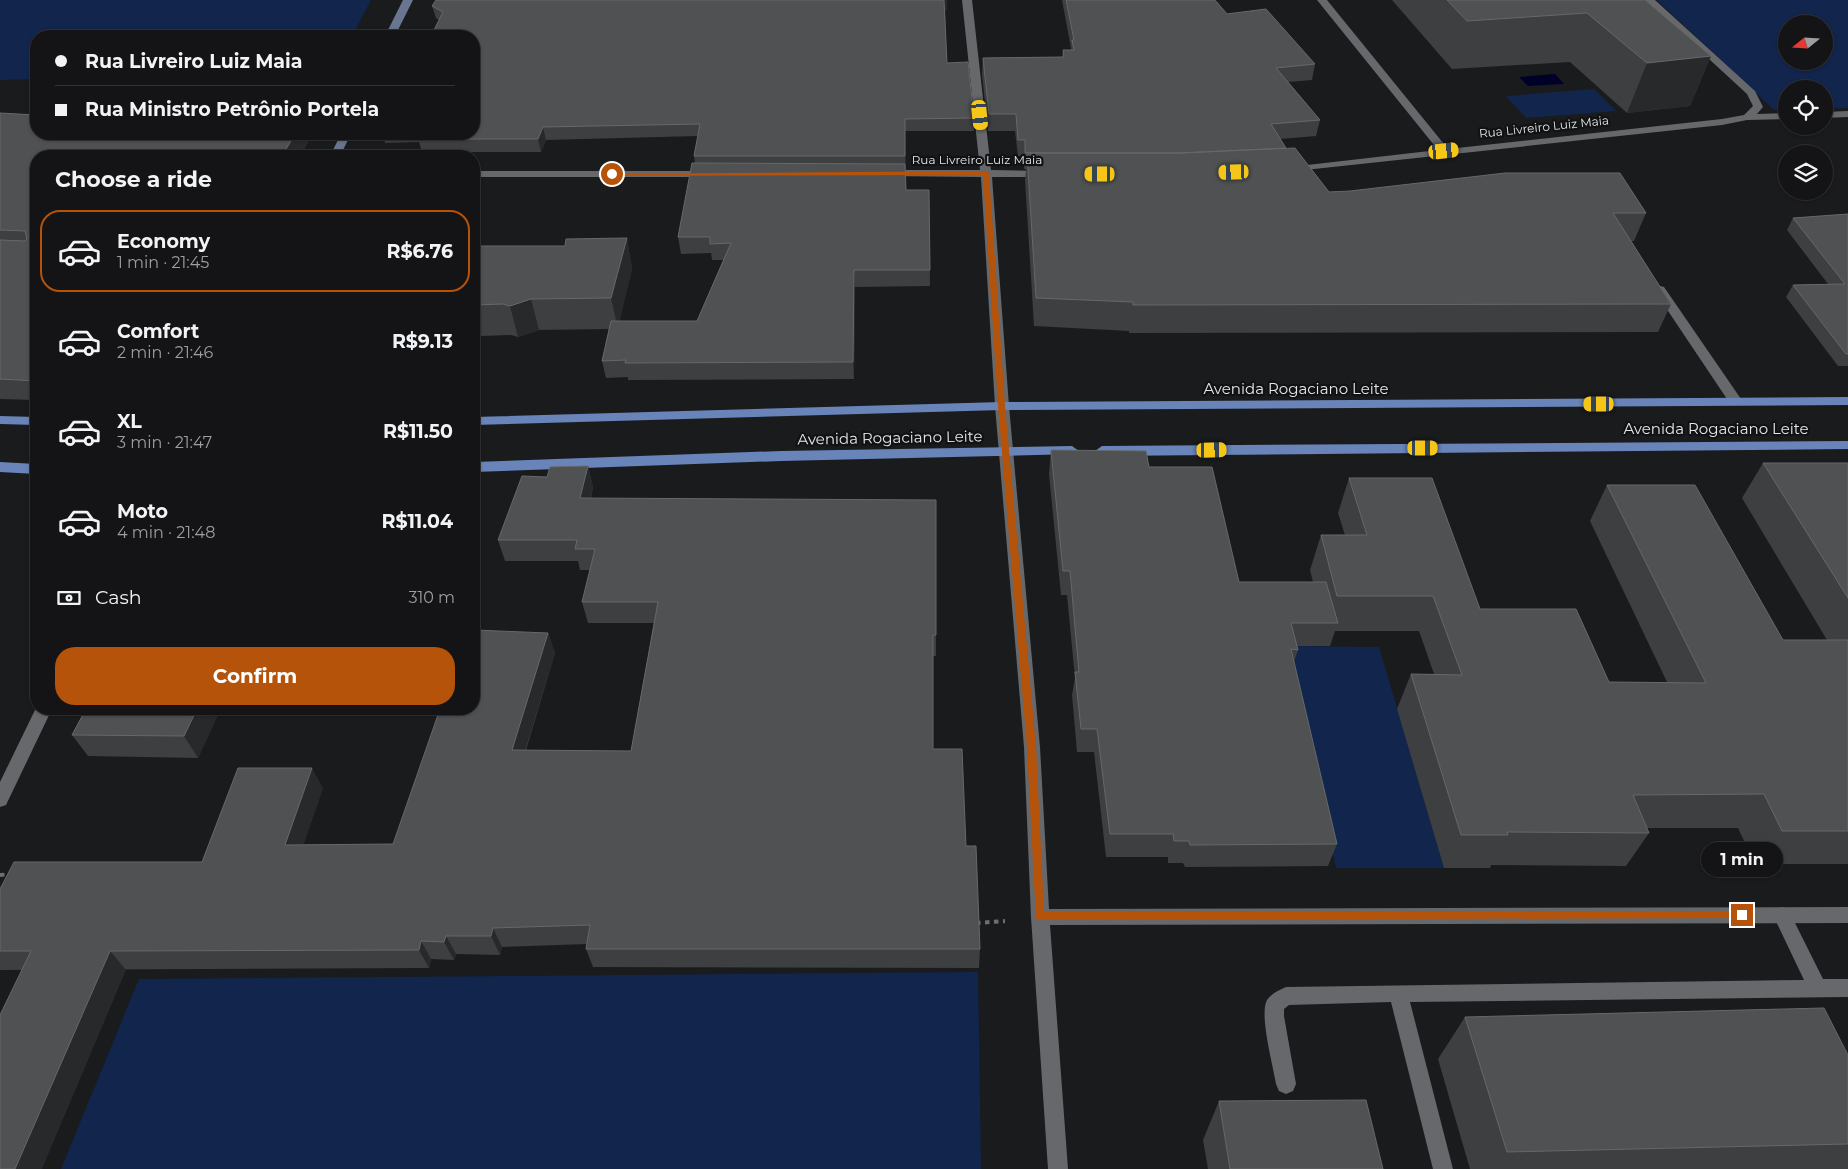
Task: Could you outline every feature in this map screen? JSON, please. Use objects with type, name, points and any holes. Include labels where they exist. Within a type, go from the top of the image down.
[{"type":"main road","name":"Avenida Rogaciano Leite","points":[[480,421],[1002,406],[1848,402]]},
{"type":"main road","points":[[0,420],[30,421]]},
{"type":"main road","name":"Avenida Rogaciano Leite","points":[[480,467],[771,457],[1006,452],[1848,444]]},
{"type":"main road","points":[[0,467],[30,468]]},
{"type":"street","points":[[393,30],[408,0]]},
{"type":"street","points":[[967,0],[986,173],[1002,406],[1032,747],[1040,917],[1058,1169]]},
{"type":"street","points":[[1322,0],[1444,151]]},
{"type":"street","points":[[1650,0],[1751,94],[1758,106],[1746,117]]},
{"type":"street","points":[[1833,115],[1848,114]]},
{"type":"street","name":"Rua Livreiro Luiz Maia","points":[[1282,170],[1722,122],[1746,117],[1778,116]]},
{"type":"street","name":"Rua Livreiro Luiz Maia","points":[[878,173],[1052,174]]},
{"type":"street","points":[[480,174],[720,174]]},
{"type":"street","points":[[1652,279],[1736,402]]},
{"type":"street","points":[[0,800],[41,715]]},
{"type":"street","points":[[1782,915],[1817,987]]},
{"type":"street","points":[[1040,917],[1848,915]]},
{"type":"street","points":[[1286,1084],[1274,1016],[1275,1004],[1286,996],[1848,988]]},
{"type":"street","points":[[1398,993],[1443,1169]]},
{"type":"path","points":[[0,875],[20,874]]},
{"type":"path","points":[[971,922],[990,923],[1040,917]]},
{"type":"shaded area","points":[[0,0],[371,0],[355,30],[30,30],[30,79],[0,80]]},
{"type":"shaded area","points":[[1657,0],[1848,0],[1848,108],[1833,109],[1833,80],[1778,80],[1778,110],[1774,110]]},
{"type":"shaded area","points":[[1555,74],[1564,84],[1528,86],[1519,77]]},
{"type":"shaded area","points":[[1594,89],[1616,111],[1526,118],[1506,96]]},
{"type":"shaded area","points":[[1284,646],[1379,647],[1444,868],[1336,868]]},
{"type":"shaded area","points":[[978,972],[981,1169],[61,1169],[139,979]]},
{"type":"building","points":[[436,0],[944,0],[947,63],[968,62],[974,118],[905,119],[905,156],[694,156],[700,124],[543,127],[538,139],[480,139],[480,30],[434,30],[443,12],[432,6]]},
{"type":"building","points":[[1066,0],[1215,0],[1227,14],[1266,9],[1315,64],[1276,68],[1320,120],[1271,124],[1286,148],[1180,153],[1025,153],[1025,140],[1018,140],[1016,114],[989,114],[983,58],[1064,57],[1063,50],[1074,50],[1072,40],[1074,40]]},
{"type":"building","points":[[1447,0],[1645,0],[1711,56],[1647,63],[1587,13],[1467,21]]},
{"type":"building","points":[[0,113],[30,115],[30,140],[291,140],[286,150],[30,150],[30,381],[0,379],[0,240],[25,241],[27,239],[25,231],[0,230]]},
{"type":"building","points":[[1295,148],[1329,192],[1505,173],[1620,173],[1646,213],[1613,213],[1671,304],[1133,305],[1133,302],[1036,298],[1027,153],[1180,153]]},
{"type":"building","points":[[692,163],[905,164],[906,190],[929,190],[930,270],[854,270],[853,362],[625,363],[626,360],[602,361],[611,321],[697,321],[731,243],[710,244],[710,237],[678,237]]},
{"type":"building","points":[[1848,214],[1848,354],[1846,354],[1793,285],[1845,284],[1793,218]]},
{"type":"building","points":[[627,238],[611,298],[531,299],[510,306],[503,304],[480,305],[480,246],[565,246],[566,239]]},
{"type":"building","points":[[1051,450],[1146,451],[1149,467],[1212,467],[1239,582],[1326,582],[1338,623],[1291,623],[1298,650],[1291,649],[1337,844],[1190,845],[1189,841],[1174,841],[1173,834],[1110,834],[1097,729],[1081,729],[1075,672],[1079,672],[1070,571],[1063,571]]},
{"type":"building","points":[[1763,463],[1848,463],[1848,598]]},
{"type":"building","points":[[588,466],[580,498],[936,500],[936,635],[933,635],[933,749],[962,749],[966,846],[976,846],[980,949],[586,949],[590,925],[493,928],[491,936],[446,936],[444,942],[421,941],[419,950],[110,951],[15,1169],[0,1169],[0,1015],[31,951],[0,951],[0,889],[14,862],[202,862],[238,768],[312,768],[285,845],[393,844],[438,715],[480,715],[480,630],[548,633],[512,750],[631,751],[658,602],[582,602],[595,549],[575,549],[577,540],[498,540],[522,476],[547,477],[550,467]]},
{"type":"building","points":[[1349,478],[1432,478],[1480,609],[1576,609],[1609,682],[1706,683],[1607,485],[1695,485],[1783,640],[1848,640],[1848,831],[1782,831],[1764,794],[1633,795],[1649,833],[1507,832],[1508,835],[1461,835],[1411,674],[1462,675],[1433,596],[1337,596],[1321,535],[1367,535]]},
{"type":"building","points":[[83,715],[194,715],[184,736],[72,735]]},
{"type":"building","points":[[1824,1008],[1848,1055],[1848,1144],[1507,1152],[1465,1017]]},
{"type":"building","points":[[1366,1100],[1383,1169],[1230,1169],[1219,1101]]},
{"type":"route","points":[[612,174],[986,173],[1002,406],[1032,747],[1040,917],[1742,915]]}]
